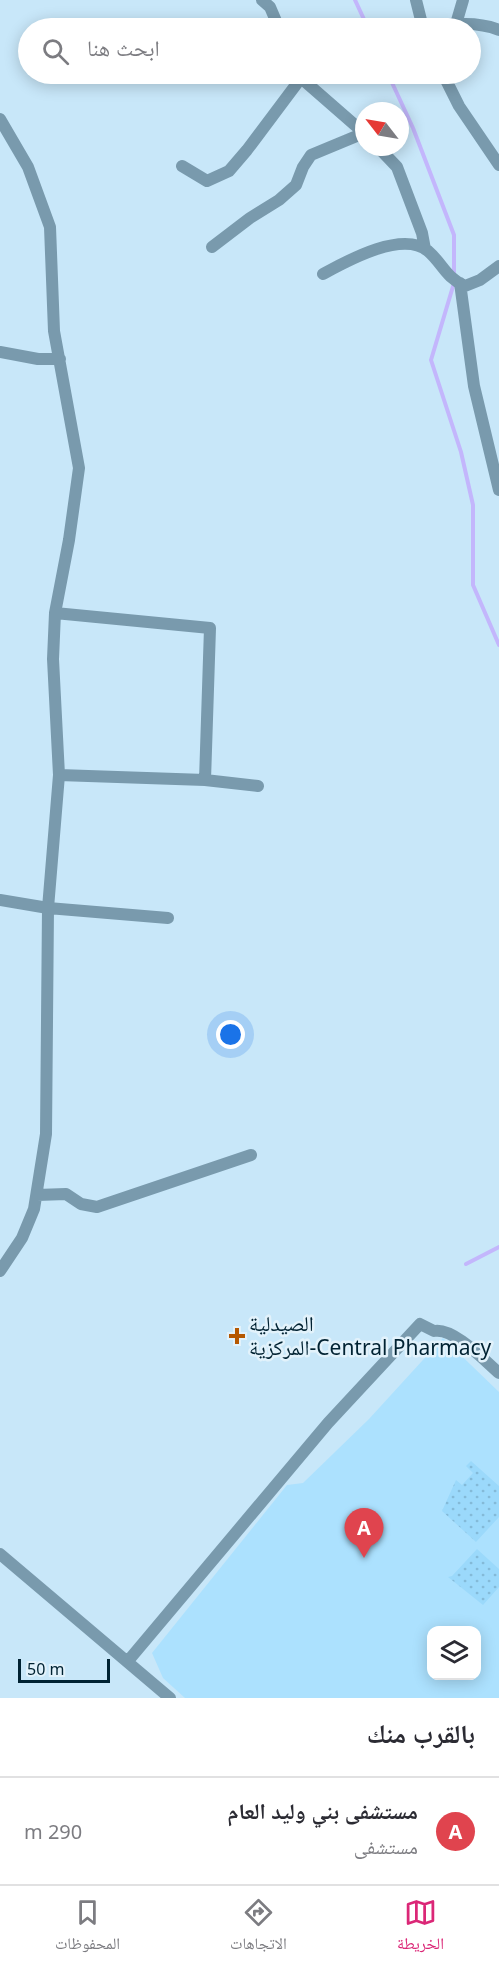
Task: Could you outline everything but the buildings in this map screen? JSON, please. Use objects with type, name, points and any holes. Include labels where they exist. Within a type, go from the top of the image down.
[{"type":"street","points":[[262,0],[270,7],[275,18]]},
{"type":"street","points":[[416,0],[420,18]]},
{"type":"street","points":[[458,18],[464,0]]},
{"type":"street","points":[[481,25],[499,30]]},
{"type":"street","points":[[182,166],[207,181],[229,171],[294,84]]},
{"type":"street","points":[[309,84],[355,125]]},
{"type":"street","points":[[448,84],[459,106],[499,165]]},
{"type":"street","points":[[0,119],[28,167],[50,227],[54,331],[78,468],[69,540],[55,613],[53,659],[59,775],[48,908],[46,1134],[34,1209],[22,1238],[0,1271]]},
{"type":"street","points":[[212,247],[250,218],[279,200],[296,184],[311,155],[355,137]]},
{"type":"street","points":[[386,156],[396,167],[422,232],[425,249]]},
{"type":"street","points":[[323,274],[377,248],[410,245],[425,249],[436,258],[446,274],[463,284],[480,280],[499,266]]},
{"type":"street","points":[[463,284],[474,386],[499,490]]},
{"type":"street","points":[[0,352],[38,359],[60,360]]},
{"type":"street","points":[[55,613],[210,627],[205,780]]},
{"type":"street","points":[[59,775],[205,780],[258,786]]},
{"type":"street","points":[[0,900],[48,908],[168,918]]},
{"type":"street","points":[[37,1196],[66,1194],[81,1204],[97,1207],[251,1155]]},
{"type":"street","points":[[128,1661],[328,1424],[420,1324],[459,1339],[499,1373]]},
{"type":"street","points":[[0,1554],[170,1698]]},
{"type":"shaded area","points":[[443,1338],[499,1392],[499,1698],[185,1698],[163,1678],[152,1653],[287,1485],[303,1483],[369,1419]]},
{"type":"shaded area","points":[[471,1461],[499,1486],[499,1517],[476,1542],[442,1511],[456,1480],[462,1485],[473,1473],[466,1466]]},
{"type":"shaded area","points":[[477,1549],[499,1569],[499,1587],[483,1605],[448,1577],[452,1576]]},
{"type":"waterway","points":[[355,0],[363,18]]},
{"type":"waterway","points":[[393,84],[413,128],[454,235],[454,275]]},
{"type":"waterway","points":[[454,283],[431,360],[461,452],[473,505],[473,585],[499,645]]},
{"type":"waterway","points":[[466,1264],[499,1247]]},
{"type":"place","name":"الصيدلية المركزية-Central Pharmacy","points":[[237,1336]]},
{"type":"place","name":"مستشفى بني وليد العام","points":[[364,1558]]}]
